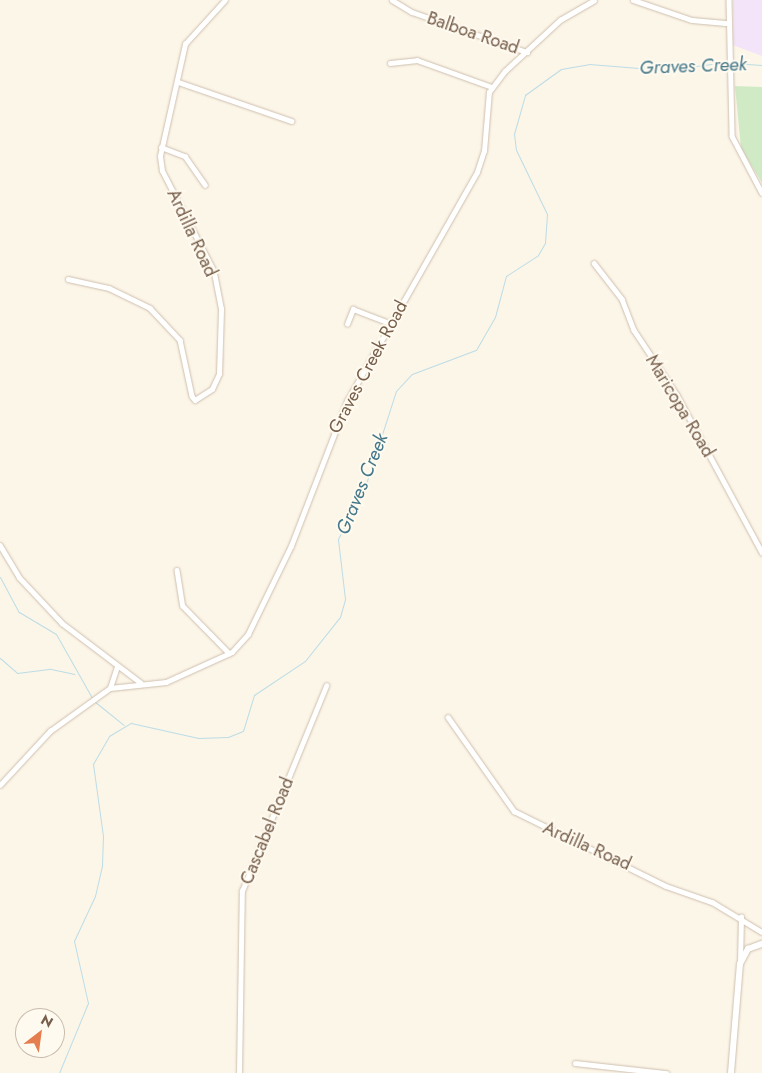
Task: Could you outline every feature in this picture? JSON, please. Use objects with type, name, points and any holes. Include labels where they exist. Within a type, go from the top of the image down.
[{"type":"street","name":"Ardilla Road","points":[[68,279],[109,288],[150,308],[180,340],[192,396],[195,400],[212,389],[220,365],[222,309],[216,281],[162,171],[161,146],[178,82],[185,44],[224,0]]},
{"type":"street","name":"Balboa Road","points":[[392,0],[412,12],[527,52]]},
{"type":"street","name":"Graves Creek Road","points":[[0,785],[50,731],[110,688],[141,683],[166,682],[229,653],[241,643],[260,613],[305,513],[336,424],[390,322],[482,161],[485,106],[492,86],[564,16],[594,0]]},
{"type":"street","points":[[633,0],[692,20],[728,23]]},
{"type":"street","points":[[729,0],[728,72],[732,136],[762,193]]},
{"type":"street","points":[[390,63],[417,60],[492,86]]},
{"type":"street","points":[[178,82],[292,120]]},
{"type":"street","points":[[161,146],[185,156],[205,184]]},
{"type":"street","name":"Maricopa Road","points":[[594,263],[622,299],[634,330],[677,395],[762,552]]},
{"type":"street","points":[[347,324],[353,310],[390,322]]},
{"type":"street","points":[[0,544],[29,589],[117,667],[141,683]]},
{"type":"street","points":[[177,570],[183,606],[229,653]]},
{"type":"street","points":[[110,688],[117,667]]},
{"type":"street","name":"Cascabel Road","points":[[239,1073],[242,891],[326,686]]},
{"type":"street","name":"Ardilla Road","points":[[448,717],[514,811],[741,917],[762,932]]},
{"type":"street","points":[[731,1073],[740,964],[741,917]]},
{"type":"street","points":[[740,964],[748,949],[762,944]]},
{"type":"street","points":[[575,1063],[666,1073]]},
{"type":"shaded area","points":[[733,0],[762,0],[762,56],[733,45]]},
{"type":"green space","points":[[735,86],[762,87],[762,183],[741,148]]},
{"type":"waterway","name":"Graves Creek","points":[[59,1073],[88,1003],[74,941],[95,896],[102,865],[103,836],[93,764],[109,736],[131,723],[198,738],[228,737],[243,731],[254,695],[305,661],[340,617],[345,599],[338,539],[365,487],[396,391],[412,374],[476,350],[495,317],[506,276],[538,255],[545,243],[547,214],[516,150],[514,134],[525,95],[561,69],[589,64],[664,70],[728,62]]},
{"type":"waterway","name":"Graves Creek","points":[[732,63],[762,65]]},
{"type":"waterway","points":[[0,577],[19,612],[56,634],[92,698]]},
{"type":"waterway","points":[[0,658],[17,673],[51,669],[74,674]]},
{"type":"waterway","points":[[94,701],[124,725]]}]
